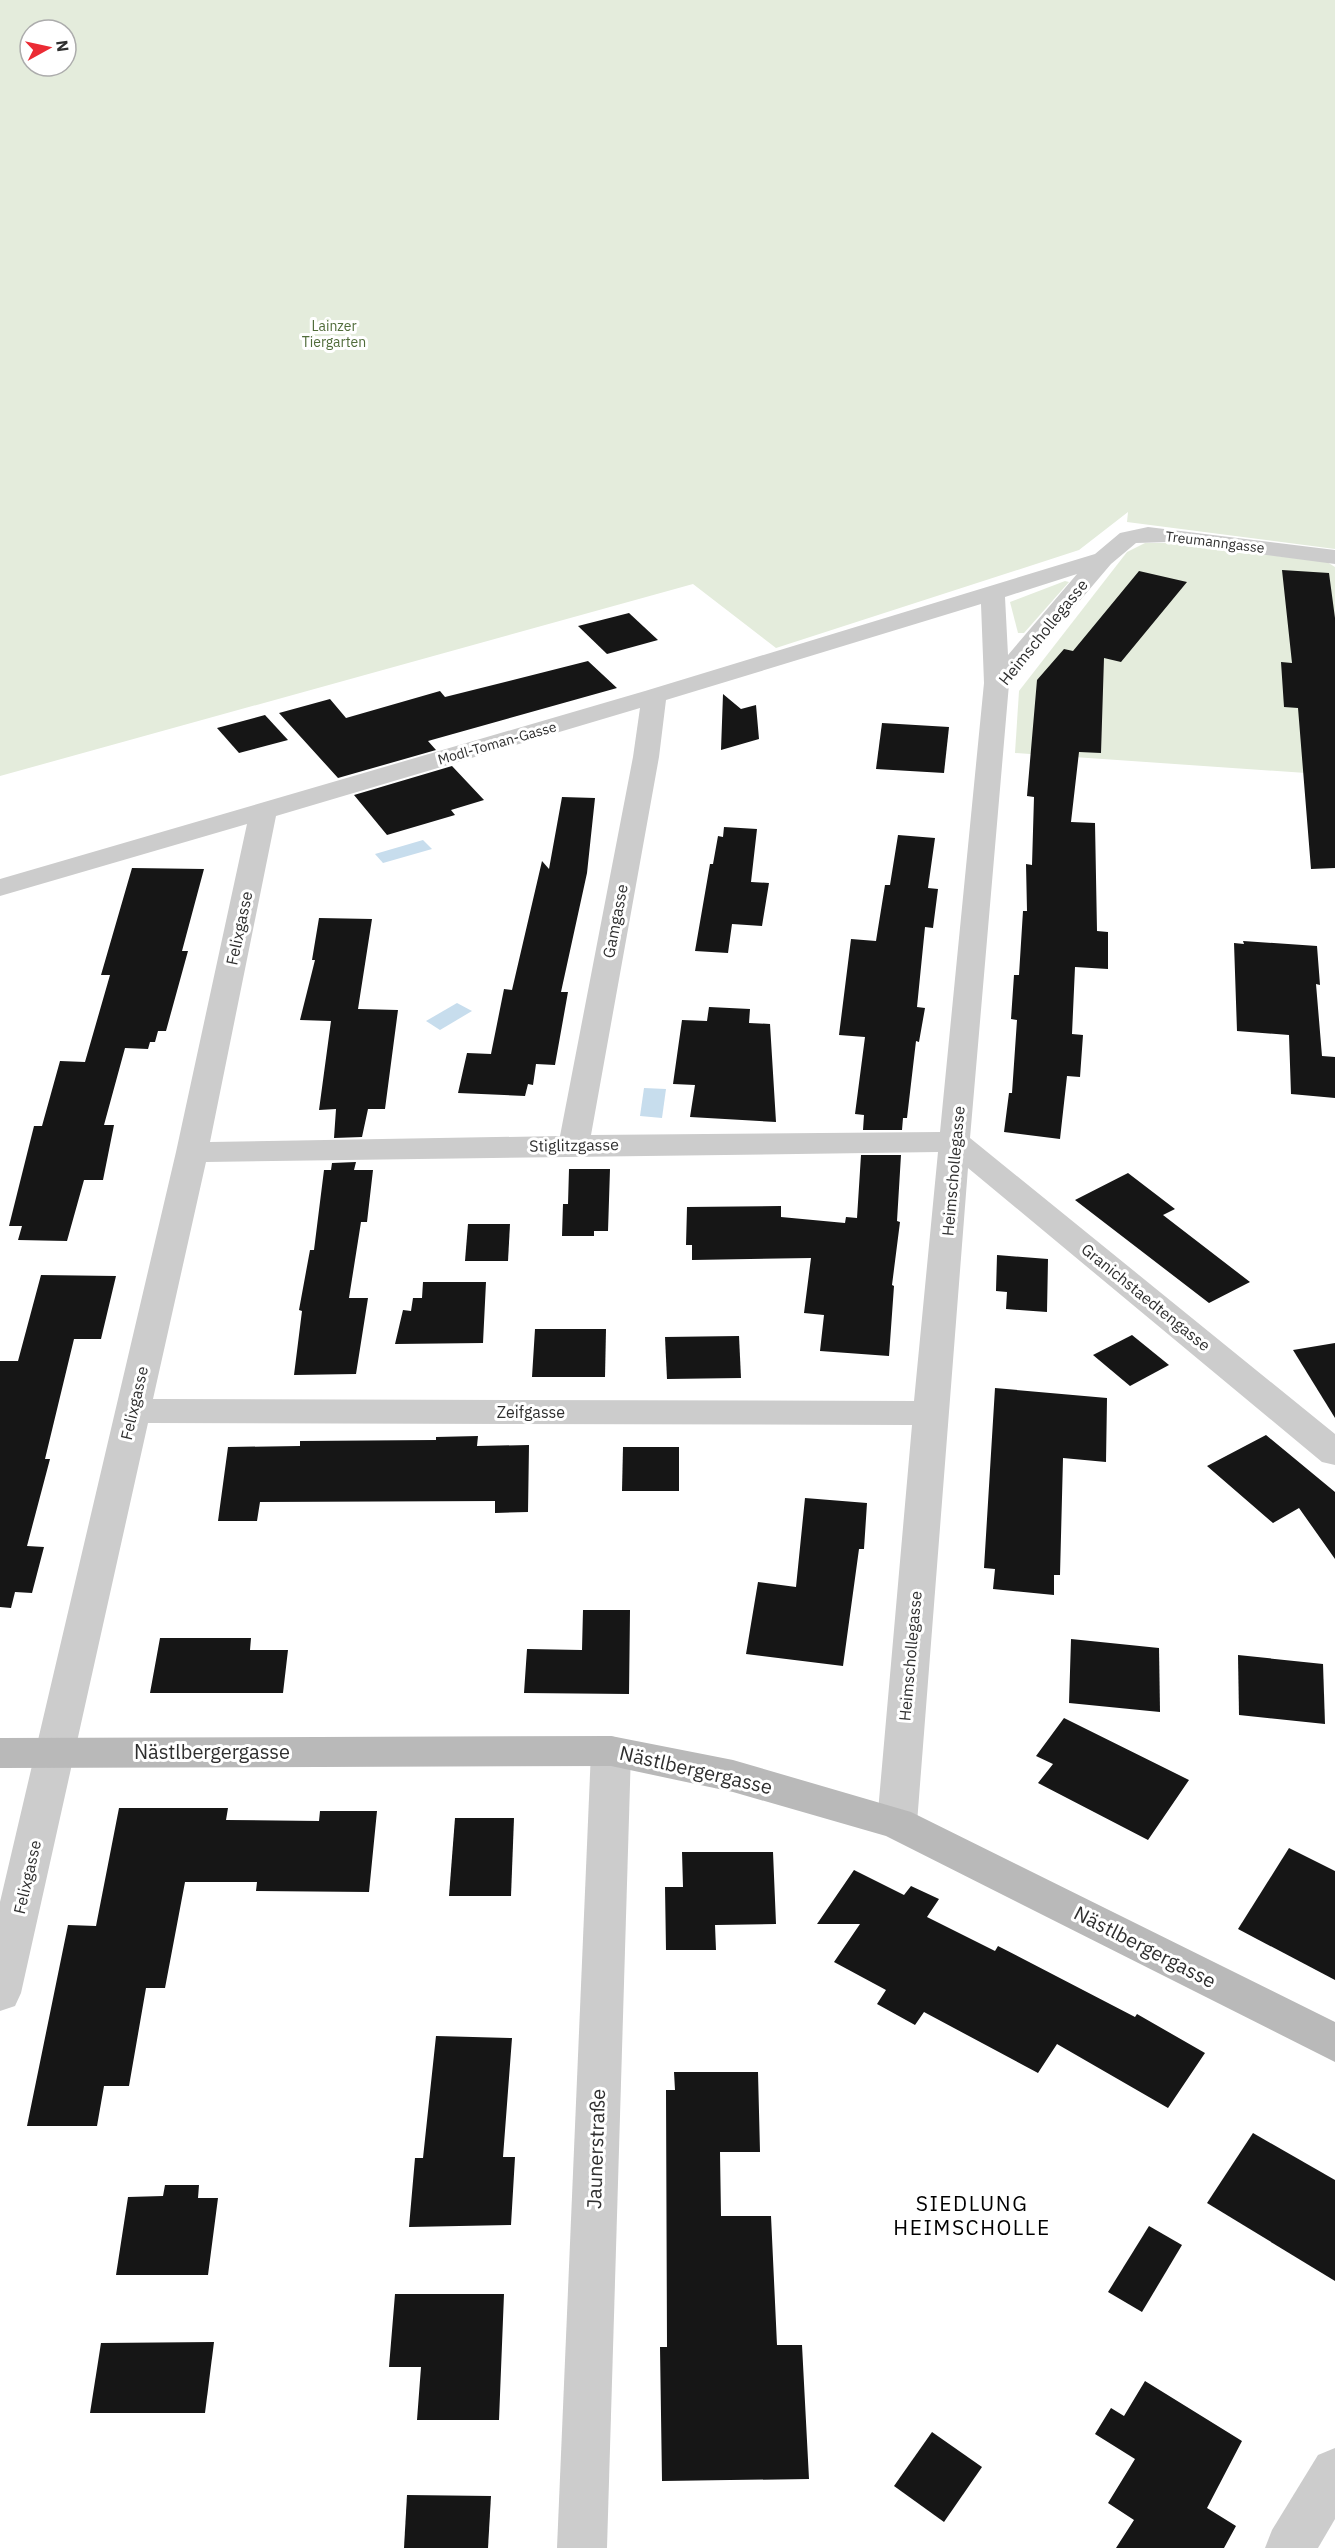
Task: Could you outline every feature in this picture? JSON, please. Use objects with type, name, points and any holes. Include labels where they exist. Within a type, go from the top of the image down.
[{"type":"street","name":"Treumanngasse","points":[[1103,559],[1128,538],[1148,534],[1335,558]]},
{"type":"street","name":"Modl-Toman-Gasse","points":[[0,888],[993,595],[1103,559]]},
{"type":"street","name":"Heimschollegasse","points":[[897,1822],[930,1413],[989,754],[998,683],[1103,559]]},
{"type":"street","points":[[993,595],[998,683]]},
{"type":"street","name":"Gamgasse","points":[[574,1145],[646,757],[654,696]]},
{"type":"street","name":"Felixgasse","points":[[0,1993],[57,1752],[192,1152],[263,812]]},
{"type":"street","name":"Stiglitzgasse","points":[[192,1152],[574,1145],[956,1142]]},
{"type":"street","name":"Granichstaedtengasse","points":[[956,1142],[1335,1453]]},
{"type":"street","name":"Zeifgasse","points":[[132,1411],[930,1413]]},
{"type":"street","name":"Nästlbergergasse","points":[[0,1753],[611,1751],[733,1776],[897,1822],[1335,2043]]},
{"type":"street","name":"Jaunerstraße","points":[[582,2548],[611,1751]]},
{"type":"street","points":[[1290,2548],[1335,2472]]},
{"type":"green space","name":"Lainzer Tiergarten","points":[[0,0],[1335,0],[1335,549],[1127,522],[1128,512],[1079,550],[776,648],[693,584],[0,776]]},
{"type":"green space","points":[[1145,543],[1174,543],[1327,562],[1335,567],[1335,775],[1015,753],[1019,691],[1127,552]]},
{"type":"green space","points":[[1065,581],[1069,582],[1024,633],[1018,633],[1010,602]]},
{"type":"water","points":[[423,840],[432,849],[383,863],[375,854]]},
{"type":"water","points":[[457,1003],[472,1011],[440,1030],[426,1021]]},
{"type":"water","points":[[644,1088],[666,1089],[662,1118],[640,1116]]},
{"type":"building","points":[[1282,570],[1329,573],[1335,618],[1335,868],[1311,869],[1298,708],[1284,707],[1281,662],[1292,663]]},
{"type":"building","points":[[1139,571],[1187,582],[1121,662],[1104,658],[1101,753],[1079,752],[1071,822],[1095,823],[1097,931],[1108,932],[1108,969],[1075,967],[1072,1034],[1083,1035],[1080,1077],[1067,1076],[1060,1139],[1004,1132],[1009,1093],[1012,1093],[1017,1020],[1011,1019],[1014,975],[1019,975],[1023,911],[1027,911],[1026,864],[1032,865],[1034,797],[1027,796],[1037,680],[1064,649],[1073,651]]},
{"type":"building","points":[[629,613],[658,640],[607,654],[578,626]]},
{"type":"building","points":[[588,661],[617,688],[428,741],[436,750],[338,778],[279,713],[330,699],[346,718],[440,691],[445,697]]},
{"type":"building","points":[[723,694],[741,709],[756,705],[759,739],[721,750]]},
{"type":"building","points":[[265,715],[288,740],[239,753],[217,728]]},
{"type":"building","points":[[882,723],[949,727],[944,773],[876,769]]},
{"type":"building","points":[[452,766],[484,800],[451,810],[455,815],[387,835],[354,795]]},
{"type":"building","points":[[562,797],[595,798],[587,873],[561,992],[568,992],[555,1065],[536,1064],[533,1085],[528,1084],[525,1096],[458,1093],[467,1053],[491,1054],[504,989],[512,990],[542,861],[549,869]]},
{"type":"building","points":[[724,827],[757,829],[751,882],[769,883],[762,926],[732,924],[728,953],[695,951],[710,864],[713,864],[718,836],[723,837]]},
{"type":"building","points":[[898,835],[935,838],[928,888],[938,889],[933,928],[925,927],[917,1007],[925,1008],[919,1042],[916,1041],[907,1118],[903,1118],[902,1130],[863,1130],[864,1115],[855,1114],[865,1037],[839,1035],[851,939],[876,941],[885,885],[890,885]]},
{"type":"building","points":[[132,868],[204,869],[182,951],[188,951],[166,1031],[158,1031],[155,1042],[150,1042],[148,1049],[125,1048],[104,1125],[114,1125],[103,1180],[84,1180],[67,1241],[18,1240],[22,1226],[9,1226],[34,1126],[42,1126],[60,1061],[85,1062],[110,975],[101,975]]},
{"type":"building","points":[[319,918],[372,919],[358,1009],[398,1010],[385,1109],[368,1109],[362,1137],[334,1138],[336,1109],[319,1110],[331,1021],[300,1020],[315,960],[312,960]]},
{"type":"building","points":[[1243,941],[1317,946],[1320,985],[1316,984],[1322,1056],[1335,1057],[1335,1098],[1291,1094],[1289,1035],[1237,1031],[1234,943],[1244,944]]},
{"type":"building","points":[[709,1007],[750,1009],[749,1023],[770,1024],[776,1122],[690,1117],[695,1085],[673,1084],[682,1020],[707,1021]]},
{"type":"building","points":[[861,1155],[901,1155],[897,1221],[900,1222],[892,1285],[894,1286],[889,1356],[820,1351],[824,1315],[804,1313],[811,1258],[692,1260],[692,1245],[686,1245],[687,1207],[781,1206],[781,1217],[845,1223],[846,1217],[857,1218]]},
{"type":"building","points":[[356,1162],[354,1170],[373,1170],[367,1222],[361,1222],[349,1298],[368,1298],[356,1374],[294,1375],[302,1311],[299,1310],[310,1250],[314,1250],[324,1170],[331,1170],[332,1163]]},
{"type":"building","points":[[569,1169],[610,1169],[608,1231],[594,1231],[594,1236],[562,1236],[563,1204],[568,1204]]},
{"type":"building","points":[[1128,1173],[1175,1209],[1163,1215],[1250,1282],[1209,1303],[1075,1200]]},
{"type":"building","points":[[468,1224],[510,1224],[508,1261],[465,1261]]},
{"type":"building","points":[[997,1255],[1048,1259],[1047,1312],[1006,1309],[1007,1292],[996,1291]]},
{"type":"building","points":[[41,1275],[116,1276],[101,1339],[74,1339],[45,1459],[50,1459],[27,1546],[44,1547],[32,1593],[15,1592],[11,1608],[0,1607],[0,1361],[18,1361]]},
{"type":"building","points":[[423,1282],[486,1282],[483,1343],[395,1344],[403,1310],[411,1311],[413,1298],[422,1298]]},
{"type":"building","points":[[535,1329],[606,1329],[605,1377],[532,1377]]},
{"type":"building","points":[[1132,1335],[1169,1365],[1130,1386],[1093,1355]]},
{"type":"building","points":[[739,1336],[741,1378],[667,1379],[665,1337]]},
{"type":"building","points":[[1335,1343],[1335,1418],[1293,1350]]},
{"type":"building","points":[[995,1388],[1107,1398],[1106,1462],[1063,1458],[1060,1575],[1054,1575],[1054,1595],[993,1589],[995,1569],[984,1568]]},
{"type":"building","points":[[1266,1435],[1335,1492],[1335,1559],[1299,1508],[1273,1523],[1207,1466]]},
{"type":"building","points":[[478,1436],[477,1446],[529,1445],[528,1512],[495,1513],[495,1501],[260,1502],[257,1521],[218,1521],[228,1447],[300,1446],[300,1441],[436,1440],[436,1437]]},
{"type":"building","points":[[623,1447],[679,1447],[679,1491],[622,1491]]},
{"type":"building","points":[[805,1498],[867,1503],[864,1549],[859,1549],[843,1666],[746,1654],[758,1582],[796,1587]]},
{"type":"building","points":[[583,1610],[630,1610],[629,1694],[524,1693],[527,1649],[582,1650]]},
{"type":"building","points":[[160,1638],[251,1638],[250,1650],[288,1650],[283,1693],[150,1693]]},
{"type":"building","points":[[1071,1639],[1159,1648],[1160,1712],[1069,1703]]},
{"type":"building","points":[[1238,1655],[1323,1664],[1325,1724],[1239,1715]]},
{"type":"building","points":[[1064,1718],[1189,1780],[1148,1840],[1038,1783],[1053,1764],[1036,1756]]},
{"type":"building","points":[[119,1808],[228,1808],[226,1820],[319,1821],[320,1811],[377,1811],[369,1892],[256,1891],[257,1882],[185,1882],[165,1988],[146,1988],[129,2086],[104,2086],[97,2126],[27,2126],[68,1925],[96,1926]]},
{"type":"building","points":[[455,1818],[514,1818],[511,1896],[449,1896]]},
{"type":"building","points":[[1289,1848],[1335,1871],[1335,1980],[1238,1929]]},
{"type":"building","points":[[682,1852],[773,1852],[776,1924],[715,1925],[716,1950],[666,1950],[665,1887],[683,1887]]},
{"type":"building","points":[[854,1870],[904,1895],[911,1886],[939,1899],[927,1917],[995,1951],[998,1946],[1135,2017],[1137,2014],[1205,2053],[1168,2108],[1057,2044],[1038,2073],[924,2012],[915,2025],[877,2004],[886,1990],[834,1962],[860,1924],[817,1924]]},
{"type":"building","points":[[436,2036],[512,2038],[503,2157],[515,2157],[511,2225],[409,2227],[415,2158],[423,2158]]},
{"type":"building","points":[[674,2072],[758,2072],[760,2152],[720,2152],[721,2216],[771,2216],[777,2345],[802,2345],[809,2479],[662,2481],[660,2347],[667,2347],[666,2090],[675,2090]]},
{"type":"building","points":[[1253,2133],[1335,2180],[1335,2281],[1207,2203]]},
{"type":"building","points":[[165,2185],[199,2185],[198,2198],[218,2198],[208,2275],[116,2275],[128,2197],[163,2196]]},
{"type":"building","points":[[1149,2226],[1182,2245],[1142,2312],[1108,2292]]},
{"type":"building","points":[[395,2294],[504,2294],[499,2420],[417,2420],[421,2367],[389,2367]]},
{"type":"building","points":[[214,2342],[205,2413],[90,2413],[101,2343]]},
{"type":"building","points":[[1145,2381],[1242,2441],[1207,2508],[1236,2526],[1224,2548],[1116,2548],[1134,2520],[1108,2503],[1135,2459],[1095,2434],[1111,2408],[1124,2416]]},
{"type":"building","points":[[932,2432],[982,2467],[944,2522],[894,2486]]},
{"type":"building","points":[[407,2495],[491,2496],[488,2548],[404,2548]]},
{"type":"district","name":"SIEDLUNG HEIMSCHOLLE","points":[[972,2216]]}]
